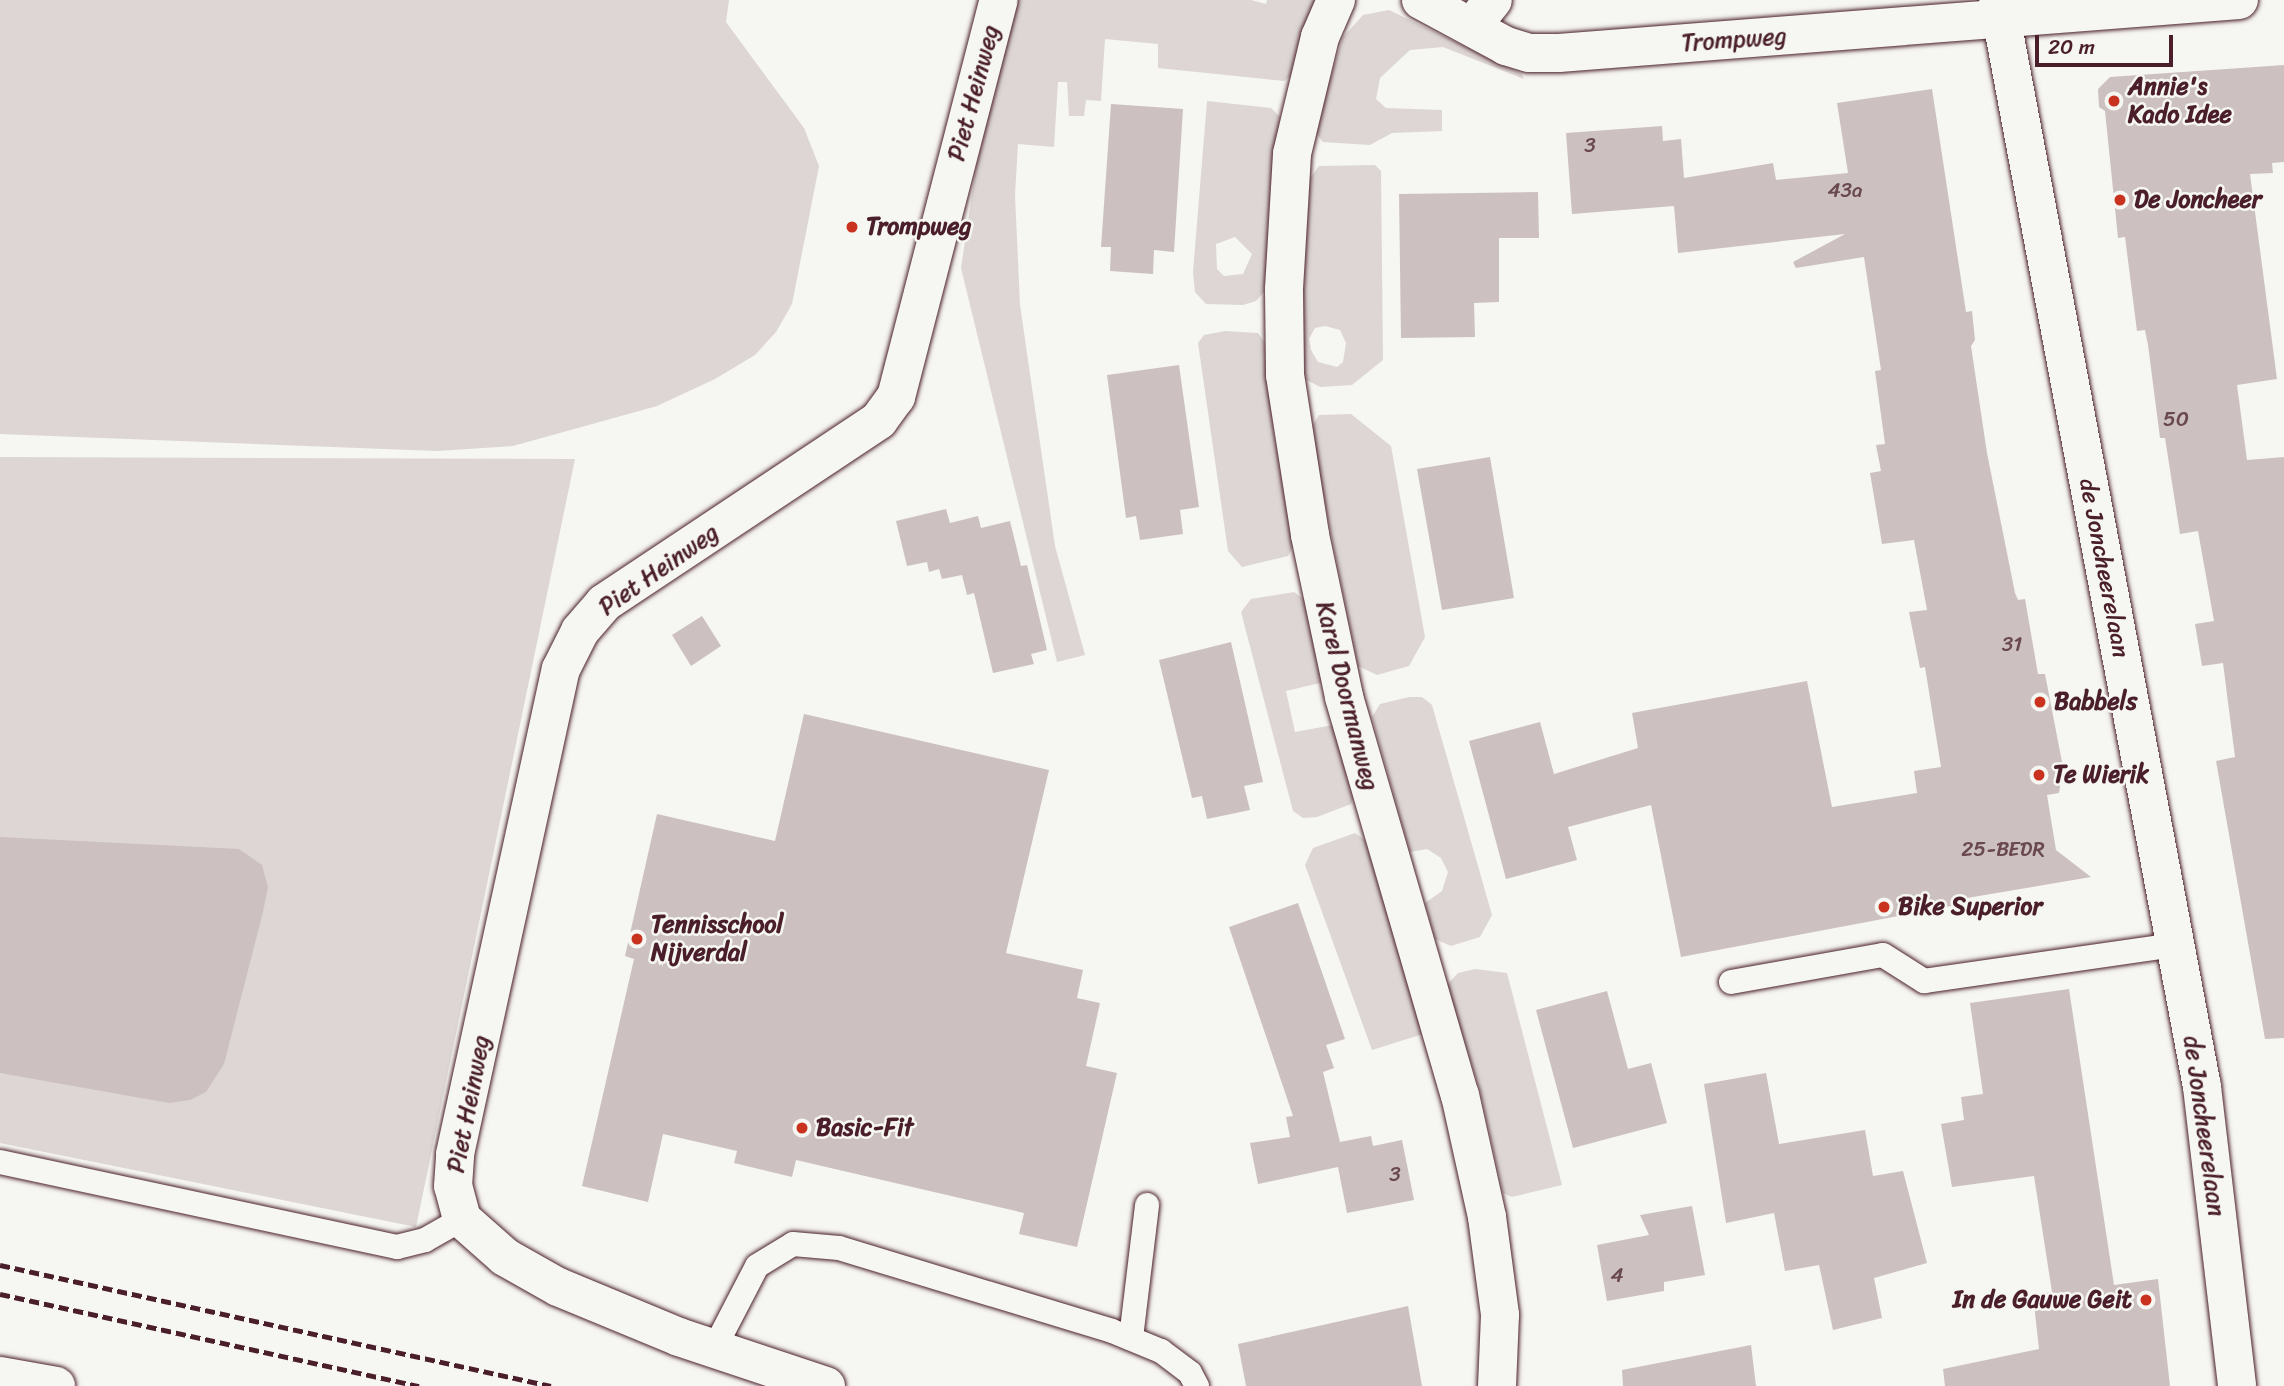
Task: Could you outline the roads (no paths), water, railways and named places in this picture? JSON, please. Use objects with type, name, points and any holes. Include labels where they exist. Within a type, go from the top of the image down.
[{"type":"street","name":"Piet Heinweg","points":[[463,1219],[453,1186],[455,1153],[561,669],[580,631],[604,603],[879,420],[895,397],[999,0]]},
{"type":"street","name":"Karel Doormanweg","points":[[1336,0],[1317,49],[1292,154],[1284,290],[1287,395],[1344,697],[1460,1095],[1487,1217],[1500,1315],[1497,1386]]},
{"type":"street","name":"Trompweg","points":[[1421,0],[1483,13],[1506,46],[1529,53],[1559,53],[2000,10],[2239,0]]},
{"type":"street","name":"de Joncheerelaan","points":[[2000,10],[2202,1087],[2236,1386]]},
{"type":"street","points":[[463,1219],[505,1257],[558,1287],[713,1349],[826,1386]]},
{"type":"street","points":[[0,1376],[56,1386]]},
{"type":"lane","points":[[1731,982],[1883,955],[1924,981],[2175,945]]},
{"type":"lane","points":[[0,1163],[397,1247],[425,1240],[463,1219]]},
{"type":"lane","points":[[1131,1338],[1147,1205]]},
{"type":"lane","points":[[713,1349],[757,1266],[793,1244],[839,1248],[1131,1338],[1161,1351],[1190,1373],[1197,1386]]},
{"type":"railway","points":[[0,1265],[551,1386]]},
{"type":"railway","points":[[0,1294],[419,1386]]},
{"type":"place","name":"Annie's Kado Idee","points":[[2114,101]]},
{"type":"place","name":"De Joncheer","points":[[2120,200]]},
{"type":"place","name":"Trompweg","points":[[852,227]]},
{"type":"place","name":"Babbels","points":[[2040,702]]},
{"type":"place","name":"Te Wierik","points":[[2039,775]]},
{"type":"place","name":"Bike Superior","points":[[1884,907]]},
{"type":"place","name":"Tennisschool Nijverdal","points":[[637,939]]},
{"type":"place","name":"Basic-Fit","points":[[802,1128]]},
{"type":"place","name":"In de Gauwe Geit","points":[[2146,1300]]}]
